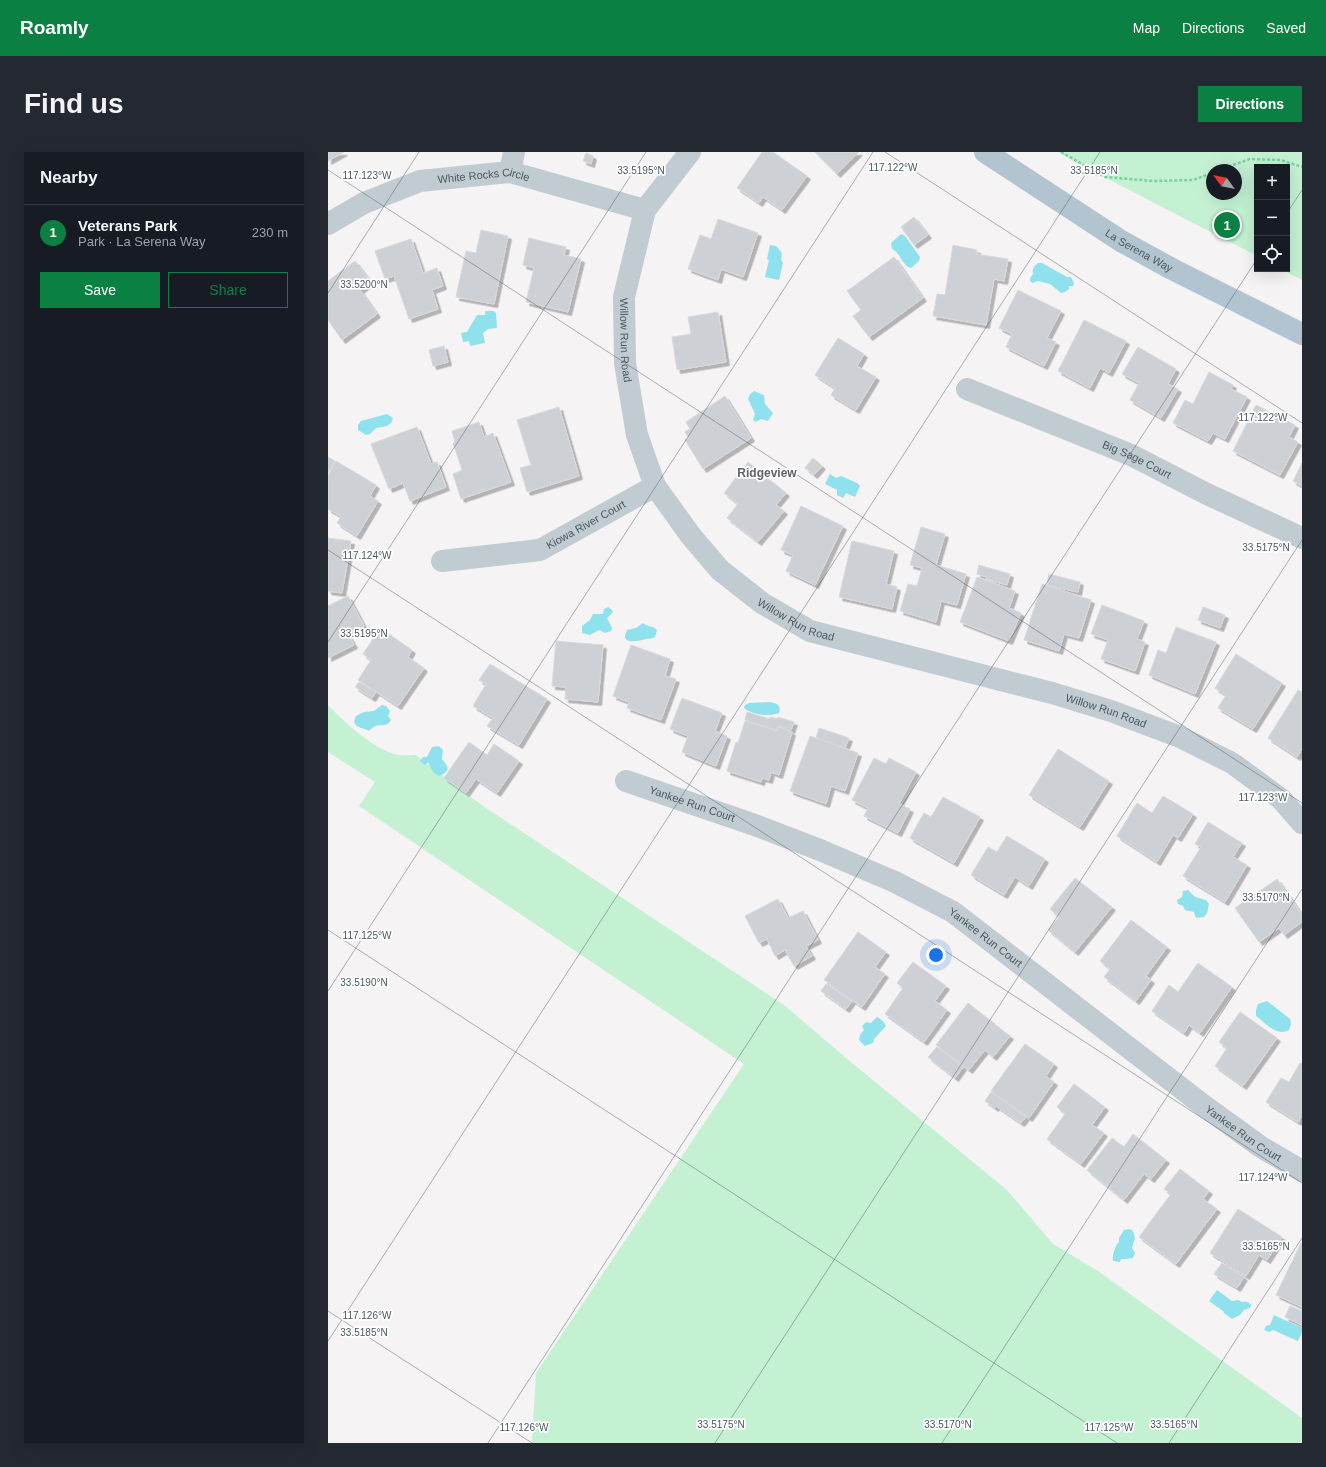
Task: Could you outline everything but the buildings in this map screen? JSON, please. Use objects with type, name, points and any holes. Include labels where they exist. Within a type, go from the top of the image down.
[{"type":"main road","name":"La Serena Way","points":[[985,152],[1121,241],[1172,269],[1302,334]]},
{"type":"street","name":"Willow Run Road","points":[[690,152],[645,210],[624,296],[625,363],[637,436],[655,486],[691,536],[720,570],[762,603],[810,632],[1052,693],[1111,711],[1180,737],[1232,763],[1281,799],[1302,824]]},
{"type":"street","name":"White Rocks Circle","points":[[328,224],[364,203],[420,181],[512,162],[645,210]]},
{"type":"street","name":"Big Sage Court","points":[[967,389],[1131,455],[1207,494],[1302,538]]},
{"type":"street","name":"Kiowa River Court","points":[[442,561],[540,550],[655,486]]},
{"type":"street","name":"Yankee Run Court","points":[[626,781],[752,824],[820,850],[895,882],[953,912],[1203,1105],[1261,1147],[1302,1171]]},
{"type":"path","points":[[1061,152],[1105,177],[1153,181],[1192,180],[1206,175]]},
{"type":"path","points":[[1236,164],[1250,159],[1281,160],[1302,167]]},
{"type":"green space","points":[[1058,152],[1302,152],[1302,280],[1287,272],[1290,272],[1290,164],[1254,164],[1254,254]]},
{"type":"green space","points":[[328,705],[351,727],[379,747],[398,755],[416,755],[486,808],[784,1005],[852,1063],[1007,1190],[1053,1244],[1098,1271],[1302,1418],[1302,1443],[532,1443],[536,1373],[744,1064],[359,806],[375,782],[328,752]]},
{"type":"water","points":[[901,234],[905,236],[920,257],[919,261],[911,268],[906,265],[898,253],[892,249],[891,243]]},
{"type":"water","points":[[770,245],[776,246],[782,253],[781,260],[783,263],[779,280],[765,277],[769,260],[767,259]]},
{"type":"water","points":[[1042,263],[1067,277],[1071,277],[1074,283],[1073,286],[1069,286],[1069,289],[1061,293],[1050,284],[1038,281],[1032,283],[1030,278],[1033,274],[1035,265]]},
{"type":"water","points":[[485,311],[493,311],[496,313],[497,328],[488,329],[483,333],[485,343],[470,346],[469,341],[463,342],[461,333],[467,332],[477,315],[485,315]]},
{"type":"water","points":[[754,391],[764,395],[765,404],[773,413],[768,421],[761,419],[756,422],[753,420],[755,414],[748,399],[750,394]]},
{"type":"water","points":[[387,414],[393,418],[389,425],[376,428],[370,434],[366,435],[358,430],[358,425],[361,421]]},
{"type":"water","points":[[830,474],[836,478],[841,476],[857,483],[860,486],[855,497],[846,493],[843,498],[837,495],[837,490],[825,484]]},
{"type":"water","points":[[608,607],[613,612],[607,618],[612,628],[611,631],[605,633],[599,630],[590,635],[582,633],[582,626],[590,620],[593,614],[603,614],[604,609]]},
{"type":"water","points":[[643,623],[657,630],[655,637],[634,641],[627,640],[625,638],[627,630],[636,628]]},
{"type":"water","points":[[770,702],[777,704],[780,708],[779,713],[761,715],[744,708],[745,705],[749,703]]},
{"type":"water","points":[[382,705],[386,706],[390,711],[388,716],[391,720],[387,724],[375,726],[369,731],[358,727],[355,724],[354,722],[356,716],[364,712],[374,711]]},
{"type":"water","points":[[439,746],[443,750],[442,759],[447,766],[447,771],[439,776],[433,772],[428,762],[425,765],[420,761],[423,757],[427,757],[432,747]]},
{"type":"water","points":[[1188,890],[1195,897],[1206,900],[1209,904],[1207,913],[1204,917],[1196,918],[1194,912],[1185,910],[1183,906],[1178,904],[1177,900],[1182,897],[1183,891]]},
{"type":"water","points":[[1267,1001],[1290,1019],[1291,1024],[1289,1030],[1280,1032],[1275,1030],[1256,1016],[1258,1004]]},
{"type":"water","points":[[877,1017],[883,1021],[886,1026],[874,1039],[873,1043],[865,1046],[859,1040],[860,1035],[864,1030],[862,1026],[866,1022],[871,1023]]},
{"type":"water","points":[[1129,1229],[1133,1231],[1135,1238],[1132,1248],[1135,1253],[1133,1258],[1121,1259],[1120,1262],[1113,1261],[1114,1251],[1119,1242],[1119,1238],[1124,1230]]},
{"type":"water","points":[[1217,1290],[1232,1301],[1238,1300],[1248,1302],[1251,1305],[1250,1308],[1244,1310],[1240,1315],[1232,1319],[1209,1301]]},
{"type":"water","points":[[1274,1315],[1302,1328],[1298,1341],[1273,1330],[1269,1332],[1264,1330],[1266,1326],[1270,1325]]},
{"type":"place","name":"Veterans Park","points":[[1227,225]]},
{"type":"district","name":"Ridgeview","points":[[767,473]]}]
